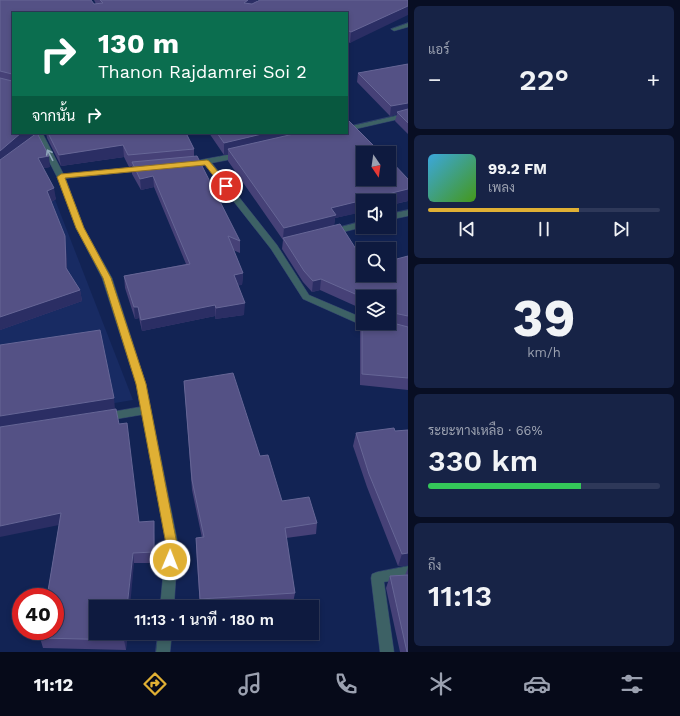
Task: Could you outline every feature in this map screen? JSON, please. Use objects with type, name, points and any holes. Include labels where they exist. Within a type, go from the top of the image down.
[{"type":"street","points":[[394,29],[408,25]]},
{"type":"street","points":[[348,129],[408,115]]},
{"type":"street","points":[[40,137],[61,177],[80,228],[107,278],[141,384],[172,544],[168,600]]},
{"type":"street","points":[[176,165],[207,162],[248,153]]},
{"type":"street","points":[[207,162],[277,246],[306,297],[356,320]]},
{"type":"street","points":[[61,177],[153,168]]},
{"type":"street","points":[[396,216],[408,213]]},
{"type":"street","points":[[326,234],[356,226]]},
{"type":"street","points":[[92,418],[146,410]]},
{"type":"street","points":[[387,652],[377,578],[408,572]]},
{"type":"street","points":[[163,652],[164,640]]},
{"type":"shaded area","points":[[38,156],[133,400],[0,422],[0,180]]},
{"type":"building","points":[[0,0],[91,0],[94,4],[103,3],[100,0],[248,0],[244,3],[252,4],[260,0],[408,0],[408,6],[351,32],[348,30],[348,12],[12,12],[12,74],[0,71]]},
{"type":"building","points":[[408,64],[408,103],[391,106],[358,73]]},
{"type":"building","points":[[0,78],[12,81],[12,134],[20,134],[0,151]]},
{"type":"building","points":[[408,109],[408,123],[397,112]]},
{"type":"building","points":[[348,120],[374,146],[356,146],[356,186],[396,186],[396,166],[408,179],[408,189],[388,194],[356,194],[356,202],[331,208],[336,215],[284,228],[228,149],[294,134],[348,134]]},
{"type":"building","points":[[38,134],[49,156],[38,158],[54,188],[47,191],[65,236],[66,268],[80,290],[0,317],[0,160]]},
{"type":"building","points":[[48,134],[186,134],[194,149],[128,155],[123,145],[59,155]]},
{"type":"building","points":[[218,134],[262,134],[224,143]]},
{"type":"building","points":[[197,156],[240,241],[228,236],[243,273],[234,275],[245,303],[216,308],[215,305],[141,320],[138,307],[134,307],[124,276],[190,264],[153,176],[140,179],[132,162]]},
{"type":"building","points":[[340,224],[356,249],[356,282],[396,282],[396,259],[408,256],[408,316],[396,313],[396,290],[356,290],[356,294],[321,279],[313,281],[304,271],[283,238]]},
{"type":"building","points":[[396,324],[408,327],[408,378],[362,374],[362,330],[396,330]]},
{"type":"building","points":[[100,330],[114,398],[0,416],[0,345]]},
{"type":"building","points":[[233,373],[260,456],[268,455],[282,501],[309,497],[317,523],[285,528],[295,593],[200,599],[196,538],[204,537],[192,480],[184,381]]},
{"type":"building","points":[[116,409],[119,424],[127,423],[139,522],[154,521],[154,552],[133,553],[128,600],[89,600],[89,639],[64,639],[64,588],[48,588],[61,513],[0,526],[0,427]]},
{"type":"building","points":[[394,428],[395,431],[408,430],[408,553],[402,554],[369,474],[356,433]]},
{"type":"building","points":[[408,575],[408,652],[407,652],[390,576]]},
{"type":"route","points":[[170,560],[172,544],[141,384],[107,278],[80,228],[61,177],[207,162],[226,186]]}]
